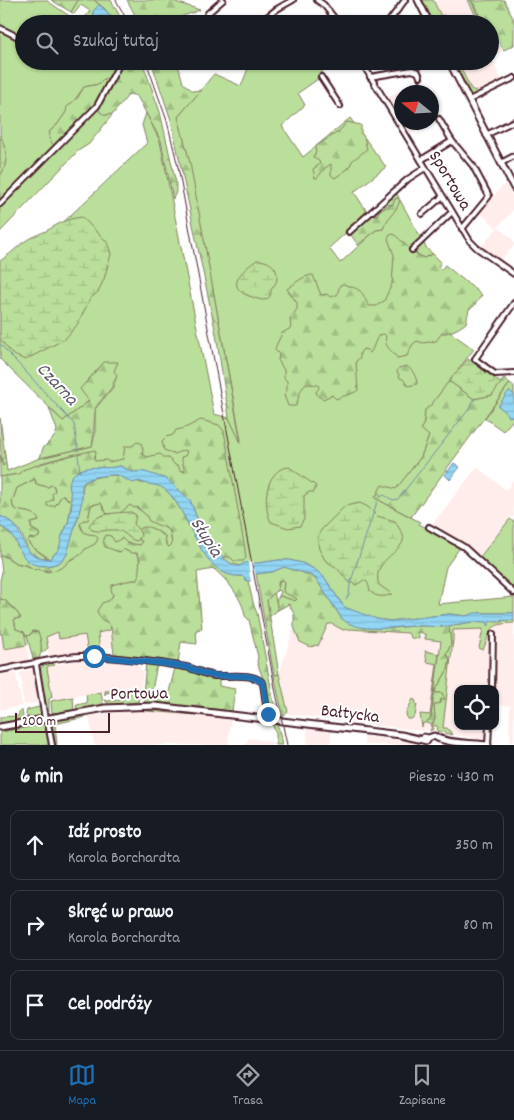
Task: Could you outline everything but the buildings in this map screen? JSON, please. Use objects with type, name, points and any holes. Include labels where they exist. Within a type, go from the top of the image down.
[{"type":"main road","points":[[418,0],[426,15]]},
{"type":"main road","points":[[454,70],[514,188]]},
{"type":"main road","name":"Portowa","points":[[0,727],[105,708],[142,706],[170,707],[279,719]]},
{"type":"main road","name":"Bałtycka","points":[[279,719],[418,738],[432,743],[447,741],[488,745]]},
{"type":"street","points":[[207,15],[222,0]]},
{"type":"street","points":[[269,15],[293,0]]},
{"type":"street","points":[[317,0],[332,15]]},
{"type":"street","points":[[394,15],[405,0]]},
{"type":"street","points":[[0,28],[15,36]]},
{"type":"street","points":[[0,204],[97,106],[116,70]]},
{"type":"street","name":"Sportowa","points":[[366,70],[473,245],[514,274]]},
{"type":"street","points":[[370,77],[412,70],[418,72],[420,77]]},
{"type":"street","points":[[321,77],[340,106]]},
{"type":"street","points":[[469,100],[514,78]]},
{"type":"street","points":[[439,119],[452,141],[473,166],[489,196],[462,229]]},
{"type":"street","points":[[486,135],[514,121]]},
{"type":"street","points":[[420,160],[452,141]]},
{"type":"street","points":[[501,163],[514,156]]},
{"type":"street","points":[[349,232],[408,179],[425,168]]},
{"type":"street","points":[[422,214],[442,197]]},
{"type":"street","points":[[412,250],[452,212]]},
{"type":"street","points":[[514,303],[475,359],[495,374],[514,373]]},
{"type":"street","points":[[428,527],[464,547],[514,593]]},
{"type":"street","points":[[492,685],[493,634]]},
{"type":"street","points":[[0,670],[73,657],[94,656],[141,660],[178,666],[218,676],[256,678],[263,683],[268,718]]},
{"type":"street","points":[[36,664],[52,745]]},
{"type":"street","points":[[488,745],[490,730]]},
{"type":"shaded area","points":[[427,0],[471,0],[478,15],[434,15]]},
{"type":"shaded area","points":[[499,42],[504,50],[499,53]]},
{"type":"shaded area","points":[[462,70],[497,70],[502,82],[480,93],[471,89]]},
{"type":"shaded area","points":[[415,81],[417,85],[408,85]]},
{"type":"shaded area","points":[[394,94],[394,110],[387,98]]},
{"type":"shaded area","points":[[406,130],[416,130],[409,134]]},
{"type":"shaded area","points":[[506,182],[514,198],[514,209],[498,227],[514,241],[514,246],[500,261],[480,248],[497,228],[479,212]]},
{"type":"shaded area","points":[[477,467],[506,490],[514,479],[514,516],[509,519],[479,558],[463,544],[430,527]]},
{"type":"shaded area","points":[[299,617],[355,630],[407,633],[452,640],[453,629],[484,629],[479,648],[483,650],[491,630],[497,624],[514,623],[514,742],[509,743],[511,734],[509,733],[510,706],[499,705],[499,685],[454,685],[454,730],[490,730],[488,740],[440,733],[432,730],[422,731],[288,714],[279,674],[294,627],[297,627]]},
{"type":"shaded area","points":[[110,630],[114,647],[100,650],[98,633]]},
{"type":"shaded area","points":[[58,632],[60,639],[85,635],[88,652],[49,658],[46,637]]},
{"type":"shaded area","points":[[0,634],[2,634],[4,649],[27,645],[30,662],[0,667]]},
{"type":"shaded area","points":[[93,658],[136,664],[143,671],[141,688],[138,690],[102,692],[52,700],[48,666]]},
{"type":"shaded area","points":[[34,670],[40,702],[24,705],[21,687],[23,686],[19,673]]},
{"type":"shaded area","points":[[12,672],[16,674],[22,706],[0,710],[0,674]]},
{"type":"shaded area","points":[[135,710],[231,718],[228,743],[232,745],[94,745],[89,716]]},
{"type":"shaded area","points":[[307,727],[331,732],[330,745],[307,745]]},
{"type":"shaded area","points":[[364,736],[417,743],[419,745],[365,745]]},
{"type":"shaded area","points":[[249,738],[276,743],[276,745],[245,745]]},
{"type":"green space","points":[[0,0],[46,0],[68,15],[15,15],[15,34],[0,26]]},
{"type":"green space","points":[[51,0],[78,0],[71,12]]},
{"type":"green space","points":[[78,0],[94,0],[110,15],[87,15],[90,11],[81,5],[74,14],[71,12]]},
{"type":"green space","points":[[94,0],[111,0],[119,15],[110,15]]},
{"type":"green space","points":[[127,0],[170,0],[200,10],[186,15],[135,15]]},
{"type":"green space","points":[[420,0],[433,0],[440,15],[428,15]]},
{"type":"green space","points":[[468,0],[471,0],[478,15],[473,15],[475,14]]},
{"type":"green space","points":[[471,0],[504,0],[514,20],[514,45],[504,50],[499,42],[499,15],[479,15]]},
{"type":"green space","points":[[0,29],[15,36],[15,70],[114,70],[110,79],[101,81],[99,84],[84,87],[57,125],[50,131],[49,138],[55,146],[0,201]]},
{"type":"green space","points":[[116,70],[145,70],[160,112],[176,183],[176,192],[173,199],[161,141],[137,96],[129,94],[113,114],[105,115],[100,112],[97,106]]},
{"type":"green space","points":[[154,70],[179,70],[183,83],[193,91],[201,90],[178,117],[190,163],[241,443],[229,418],[216,334],[171,120]]},
{"type":"green space","points":[[247,70],[321,70],[323,73],[321,77],[298,93],[305,105],[282,126],[303,157],[350,118],[386,167],[354,192],[368,213],[329,248],[340,263],[376,230],[383,229],[400,200],[427,249],[433,254],[424,258],[412,251],[422,268],[451,333],[474,349],[431,405],[425,410],[424,422],[429,436],[421,457],[396,490],[375,498],[461,546],[446,567],[438,604],[514,597],[514,613],[479,613],[466,616],[450,614],[390,621],[370,618],[344,607],[324,577],[302,563],[279,560],[240,566],[229,563],[222,557],[195,517],[190,500],[130,470],[90,468],[75,454],[41,463],[20,474],[0,477],[0,455],[3,466],[6,463],[7,471],[40,458],[92,446],[95,434],[95,409],[115,385],[90,400],[63,421],[0,359],[0,282],[147,143],[142,125],[146,113],[160,141],[214,414],[229,418],[241,440],[188,157],[178,117],[214,74],[241,86]]},
{"type":"green space","points":[[456,70],[462,70],[471,89],[480,93],[471,98]]},
{"type":"green space","points":[[106,78],[110,79],[97,102],[55,146],[50,139],[50,131],[57,125],[66,112],[67,107],[78,97],[84,87],[99,84]]},
{"type":"green space","points":[[97,106],[105,115],[113,114],[89,144],[78,151],[0,232],[0,205]]},
{"type":"green space","points":[[347,122],[361,125],[361,133],[367,149],[352,161],[349,168],[335,178],[331,175],[331,164],[315,178],[313,169],[320,162],[313,157],[316,152],[315,147],[336,133]]},
{"type":"green space","points":[[0,135],[4,145],[6,161],[0,176]]},
{"type":"green space","points":[[396,192],[399,198],[395,199],[393,204],[387,205],[376,215],[368,216]]},
{"type":"green space","points":[[399,198],[396,209],[383,229],[376,230],[358,245],[349,232],[368,216],[377,215],[379,211],[393,204],[395,199]]},
{"type":"green space","points":[[82,217],[107,242],[111,254],[104,279],[98,292],[90,299],[77,325],[65,339],[25,360],[12,354],[0,339],[0,261],[30,238],[63,222]]},
{"type":"green space","points":[[394,234],[412,251],[424,258],[433,254],[441,262],[438,267],[441,270],[445,265],[482,295],[473,307],[469,309],[466,323],[452,331],[442,333],[436,341],[423,343],[417,341],[412,345],[407,356],[397,358],[387,346],[386,336],[384,334],[379,335],[370,353],[363,349],[360,353],[360,358],[356,361],[358,390],[336,399],[332,395],[323,399],[316,392],[319,388],[318,385],[309,384],[301,390],[296,406],[288,406],[284,395],[287,390],[287,381],[284,378],[284,370],[278,360],[279,354],[275,350],[282,333],[291,328],[290,319],[297,309],[297,303],[287,289],[303,278],[313,275],[321,295],[327,294],[330,297],[337,295],[340,285],[344,284],[360,291],[369,306],[376,306],[384,301],[392,284],[394,255],[388,239],[390,235]]},
{"type":"green space","points":[[257,260],[272,264],[277,274],[269,298],[265,300],[249,296],[241,292],[237,287],[238,278]]},
{"type":"green space","points":[[468,359],[501,383],[492,395],[474,399],[449,381]]},
{"type":"green space","points":[[104,362],[118,362],[114,371],[117,375],[111,388],[96,407],[92,446],[40,458],[43,448],[55,436],[57,430],[49,408],[63,421],[89,401],[80,389]]},
{"type":"green space","points":[[406,366],[414,373],[417,384],[408,386],[400,378],[397,371],[399,368]]},
{"type":"green space","points":[[504,378],[510,383],[411,517],[375,498],[382,485],[396,489],[421,457],[429,436],[421,429],[425,410],[449,381],[474,399],[492,395]]},
{"type":"green space","points":[[510,383],[514,386],[514,419],[503,431],[485,418]]},
{"type":"green space","points":[[0,418],[6,463],[3,466],[1,450]]},
{"type":"green space","points":[[201,420],[219,425],[224,431],[244,544],[246,558],[243,561],[234,561],[230,557],[222,557],[200,526],[190,500],[120,466],[84,469],[77,472],[73,477],[71,486],[72,499],[69,500],[62,495],[55,506],[47,506],[47,503],[53,499],[54,486],[48,487],[36,484],[35,479],[17,488],[12,502],[13,507],[20,511],[34,514],[39,521],[31,523],[31,528],[39,533],[39,537],[35,539],[30,538],[27,541],[47,558],[35,556],[31,553],[17,528],[0,516],[0,477],[19,474],[22,470],[76,454],[95,450],[95,461],[106,460],[109,462],[123,459],[125,446],[132,446],[137,442],[141,443],[142,453],[147,457],[160,454],[165,458],[169,458],[175,465],[178,465],[180,470],[185,472],[181,457],[185,456],[187,451],[184,450],[175,454],[164,450],[162,441],[166,437],[173,435],[176,430]]},
{"type":"green space","points":[[289,467],[316,486],[314,492],[309,492],[304,496],[304,519],[300,526],[288,528],[271,522],[268,515],[266,498],[270,481],[275,474],[281,469]]},
{"type":"green space","points":[[109,475],[142,483],[156,484],[164,488],[175,501],[198,543],[216,567],[228,574],[242,576],[248,581],[257,613],[275,709],[274,715],[269,713],[264,681],[257,662],[258,657],[249,620],[245,616],[234,590],[214,569],[197,572],[202,629],[196,630],[197,644],[181,642],[178,663],[158,659],[157,662],[118,658],[114,655],[111,627],[106,621],[102,621],[97,611],[102,603],[112,597],[112,585],[138,580],[140,558],[137,553],[131,553],[123,549],[120,552],[105,547],[105,536],[111,536],[115,542],[122,538],[127,543],[140,545],[142,542],[136,534],[139,529],[146,527],[165,536],[166,545],[169,547],[172,544],[170,531],[163,526],[149,521],[146,515],[137,507],[134,508],[130,505],[120,513],[107,514],[101,503],[91,505],[88,520],[83,520],[80,524],[84,532],[96,535],[98,539],[95,544],[58,569],[47,571],[37,568],[35,570],[27,565],[16,563],[3,555],[0,556],[0,526],[12,535],[24,555],[33,563],[44,566],[61,561],[67,554],[85,482],[87,479]]},
{"type":"green space","points":[[35,479],[36,484],[48,487],[54,486],[53,497],[49,502],[55,506],[62,495],[68,500],[72,499],[68,523],[62,536],[62,542],[59,549],[50,559],[27,541],[30,538],[39,537],[39,533],[31,528],[31,523],[39,521],[29,512],[17,510],[13,507],[12,502],[17,488]]},
{"type":"green space","points":[[101,503],[107,514],[117,513],[130,505],[146,514],[170,531],[172,544],[169,547],[166,545],[165,536],[152,528],[137,537],[142,543],[140,545],[115,542],[106,535],[114,550],[119,552],[123,549],[134,552],[137,555],[140,561],[140,569],[138,580],[127,581],[121,584],[112,592],[113,595],[106,602],[106,621],[111,627],[110,630],[98,633],[100,654],[88,652],[85,635],[59,639],[58,632],[46,637],[48,648],[42,653],[40,638],[33,631],[30,635],[26,636],[24,632],[16,629],[14,619],[20,618],[19,615],[5,600],[0,599],[2,572],[0,556],[2,555],[16,563],[48,572],[64,566],[85,549],[91,535],[84,533],[80,523],[88,519],[91,505]]},
{"type":"green space","points":[[360,503],[368,507],[377,516],[395,521],[403,535],[403,541],[400,546],[384,562],[378,576],[379,585],[392,594],[390,595],[375,595],[370,591],[368,583],[364,580],[356,585],[348,581],[338,569],[325,560],[319,549],[317,537],[322,529],[345,506]]},
{"type":"green space","points":[[131,512],[136,515],[134,524],[141,536],[137,541],[119,530],[96,531],[92,530],[89,526],[92,521],[102,516]]},
{"type":"green space","points":[[510,519],[514,522],[514,590],[479,558]]},
{"type":"green space","points":[[284,567],[300,571],[316,579],[342,619],[365,627],[449,626],[451,644],[446,655],[450,658],[448,669],[435,691],[436,693],[442,693],[445,699],[441,699],[440,703],[434,705],[435,719],[431,727],[431,724],[426,723],[431,717],[441,641],[425,639],[426,635],[420,632],[418,632],[419,638],[411,638],[408,633],[343,630],[328,624],[318,646],[311,647],[300,642],[294,627],[294,614],[289,604],[278,610],[276,601],[280,596],[295,601],[297,599],[283,592],[284,582],[282,580],[279,581],[277,590],[267,600],[279,674],[274,675],[256,574],[272,572]]},
{"type":"green space","points":[[279,580],[284,582],[283,589],[297,599],[295,601],[280,596],[278,598],[281,592],[279,590],[274,592],[278,610],[269,617],[267,600],[279,585]]},
{"type":"green space","points":[[0,599],[5,600],[21,618],[14,619],[16,629],[24,632],[27,645],[4,649],[2,634],[0,634]]},
{"type":"green space","points":[[504,620],[514,620],[514,623],[496,626],[490,632],[483,650],[479,648],[483,629],[453,630],[443,728],[447,728],[453,735],[437,731],[438,727],[435,725],[430,731],[435,719],[434,705],[441,702],[442,693],[436,693],[435,691],[448,669],[450,658],[446,655],[451,644],[449,626],[476,621],[501,622]]},
{"type":"green space","points":[[33,631],[38,632],[41,649],[39,658],[33,659],[27,636]]},
{"type":"green space","points":[[425,651],[439,654],[431,717],[426,723],[423,723],[422,727],[420,714],[430,715],[437,664],[427,662]]},
{"type":"green space","points":[[146,662],[157,664],[152,691],[169,692],[175,668],[219,678],[219,686],[235,689],[232,711],[145,702],[143,694]]},
{"type":"green space","points":[[53,663],[55,665],[48,666],[47,668],[52,697],[49,699],[49,712],[47,715],[39,670],[45,664]]},
{"type":"green space","points":[[279,674],[288,712],[283,716],[274,675]]},
{"type":"green space","points":[[139,689],[140,692],[138,702],[109,705],[105,700],[105,699],[106,701],[123,700],[123,692],[105,693],[105,691]]},
{"type":"green space","points":[[101,692],[103,704],[101,706],[77,709],[76,705],[87,703],[86,695]]},
{"type":"green space","points":[[73,697],[74,711],[52,713],[51,701]]},
{"type":"green space","points":[[413,699],[416,701],[415,704],[417,704],[415,716],[407,719],[406,713]]},
{"type":"green space","points":[[42,708],[43,715],[41,717],[28,718],[27,710]]},
{"type":"green space","points":[[135,708],[222,715],[222,717],[134,710]]},
{"type":"green space","points":[[22,710],[22,720],[0,724],[0,717],[19,716],[19,712]]},
{"type":"green space","points":[[85,714],[85,717],[55,724],[57,745],[55,745],[52,721]]},
{"type":"green space","points":[[44,722],[46,724],[0,732],[0,729]]},
{"type":"green space","points":[[271,722],[276,722],[282,745],[276,745],[276,733]]},
{"type":"green space","points":[[46,724],[50,745],[0,745],[0,732]]},
{"type":"water","points":[[99,5],[109,15],[94,15],[93,11]]},
{"type":"water","points":[[509,391],[514,394],[514,416],[509,417],[498,406]]},
{"type":"water","points":[[454,463],[460,467],[450,480],[445,475]]},
{"type":"water","name":"Słupia","points":[[120,466],[133,472],[142,471],[167,479],[190,500],[200,526],[222,557],[234,566],[240,566],[244,563],[279,560],[302,563],[324,577],[344,607],[377,619],[390,621],[450,614],[466,616],[475,613],[514,613],[514,620],[491,621],[489,626],[486,622],[444,627],[376,628],[358,627],[349,624],[342,619],[316,579],[311,575],[284,567],[272,572],[256,574],[251,581],[247,581],[242,576],[228,574],[216,567],[206,557],[176,502],[167,491],[139,481],[133,483],[117,475],[95,477],[84,482],[82,485],[82,501],[67,554],[57,563],[43,566],[31,563],[24,556],[12,535],[0,526],[0,516],[14,525],[29,552],[38,557],[50,559],[59,549],[68,523],[72,504],[69,484],[71,477],[82,469]]},
{"type":"pier","points":[[253,561],[256,578],[251,583],[248,562]]},
{"type":"waterway","name":"Czarna","points":[[0,344],[74,424],[78,451]]},
{"type":"waterway","points":[[379,498],[384,495],[393,500],[398,499],[469,409],[475,398]]},
{"type":"waterway","name":"Czarna","points":[[78,455],[80,472]]},
{"type":"waterway","points":[[346,599],[377,502]]},
{"type":"railway","points":[[116,0],[124,15]]},
{"type":"railway","points":[[149,70],[167,121],[178,167],[287,745]]},
{"type":"route","points":[[94,656],[141,660],[198,670],[218,676],[225,675],[258,679],[263,683],[268,714]]}]
